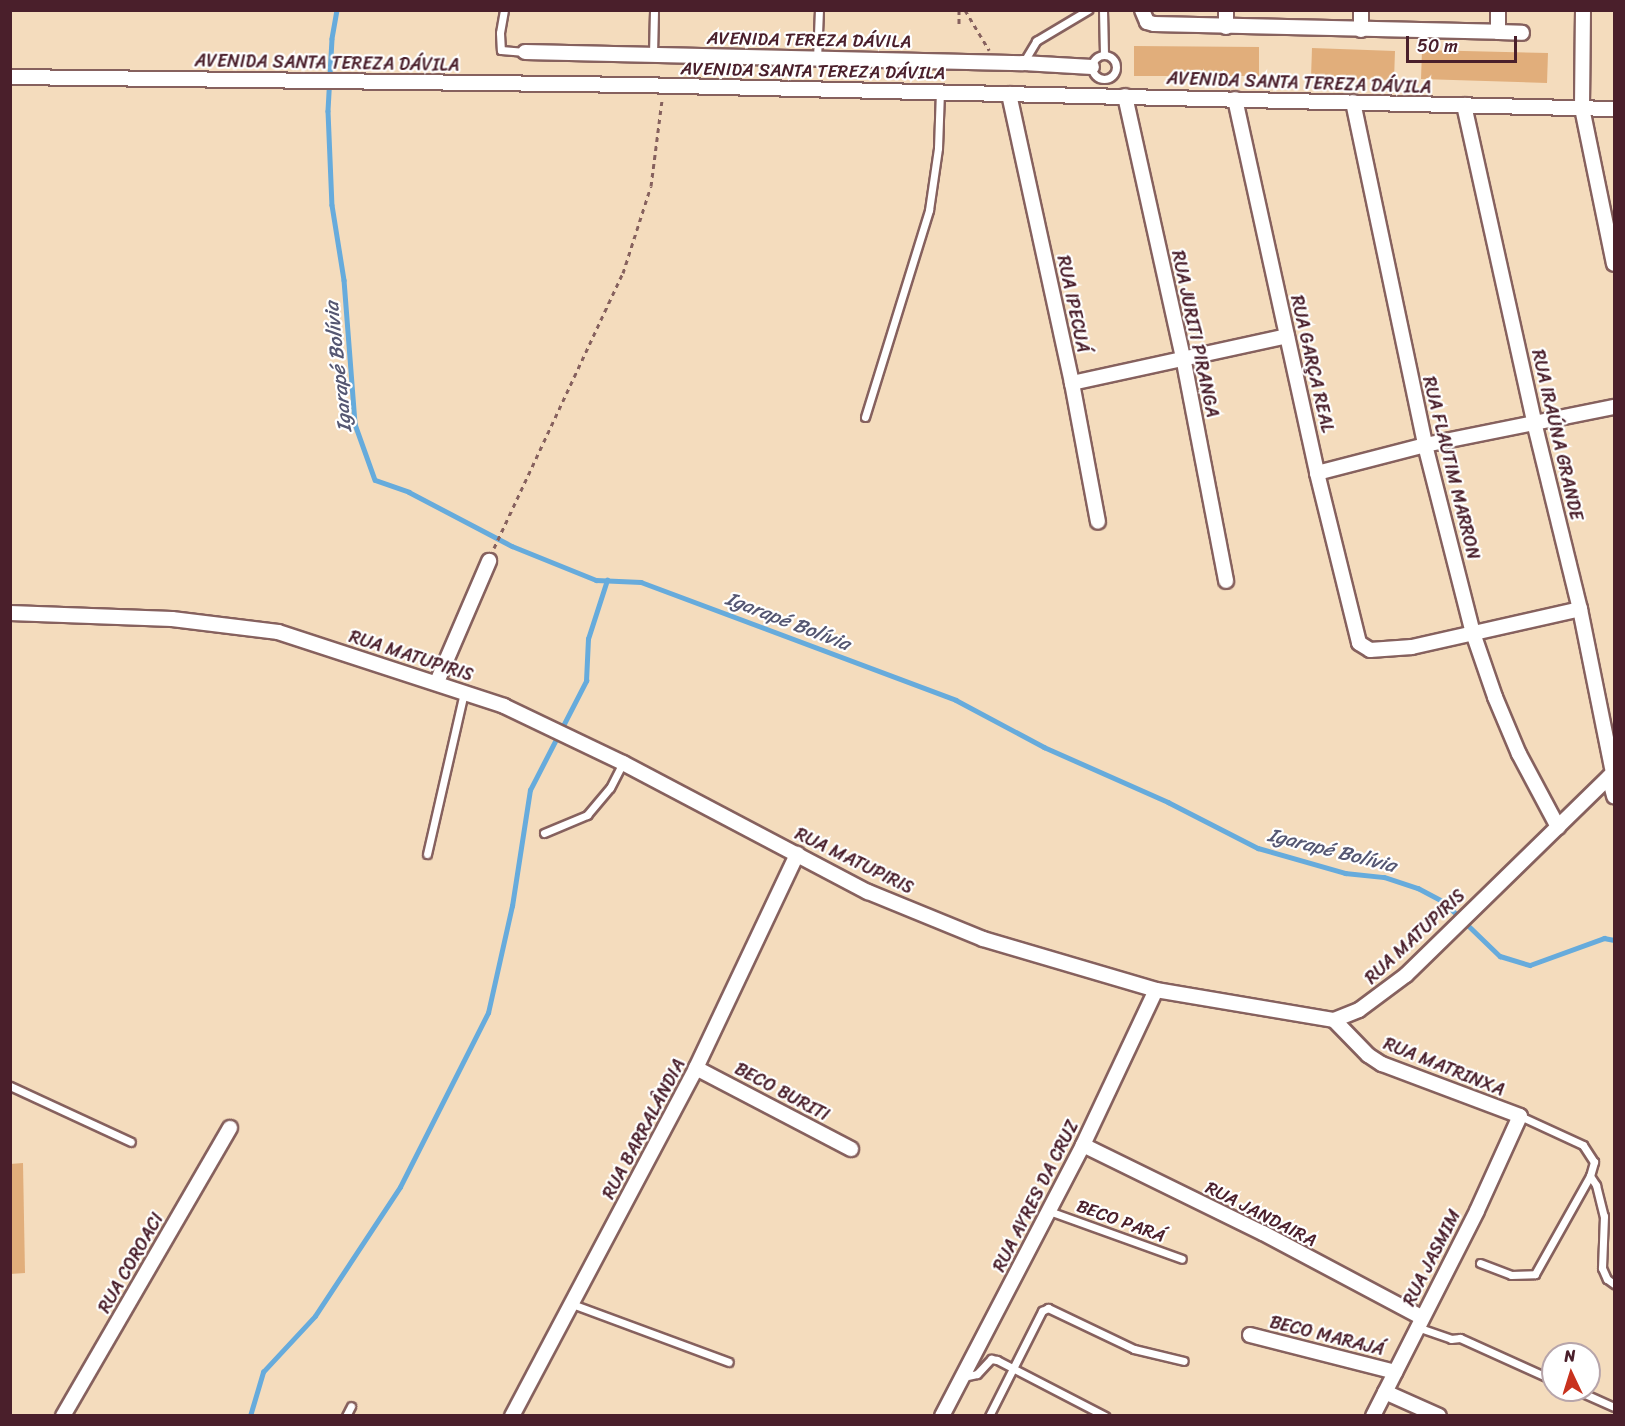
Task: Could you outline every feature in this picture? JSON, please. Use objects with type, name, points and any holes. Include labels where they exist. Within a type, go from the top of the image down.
[{"type":"street","points":[[1142,10],[1147,22],[1154,24],[1522,33]]},
{"type":"street","points":[[1226,10],[1226,27]]},
{"type":"street","points":[[1361,10],[1361,30]]},
{"type":"street","points":[[1498,10],[1498,32]]},
{"type":"street","points":[[1584,10],[1582,108],[1614,264]]},
{"type":"street","name":"AVENIDA TEREZA DÁVILA","points":[[525,52],[996,62],[1092,67]]},
{"type":"street","name":"AVENIDA SANTA TEREZA DÁVILA","points":[[10,77],[664,86],[1614,109]]},
{"type":"street","name":"RUA IPECUÁ","points":[[1009,94],[1072,383],[1098,522]]},
{"type":"street","name":"RUA JURITI PIRANGA","points":[[1125,96],[1183,357],[1226,581]]},
{"type":"street","name":"RUA GARÇA REAL","points":[[1234,99],[1317,473],[1357,636],[1363,648],[1370,650],[1412,647],[1473,633]]},
{"type":"street","name":"RUA FLAUTIM MARRON","points":[[1353,102],[1425,445],[1473,633],[1495,697],[1519,754],[1558,827]]},
{"type":"street","name":"RUA IRAÚNA GRANDE","points":[[1464,105],[1534,422],[1580,609],[1612,774],[1614,796]]},
{"type":"street","points":[[1072,383],[1287,336]]},
{"type":"street","points":[[1317,473],[1425,445],[1614,407]]},
{"type":"street","points":[[437,682],[489,561]]},
{"type":"street","points":[[1473,633],[1580,609]]},
{"type":"street","name":"RUA MATUPIRIS","points":[[10,613],[172,619],[278,632],[437,682],[504,706],[623,763],[868,892],[983,939],[1156,990],[1334,1020],[1359,1010],[1382,995],[1612,774]]},
{"type":"street","name":"RUA BARRALÂNDIA","points":[[512,1416],[696,1068],[797,854]]},
{"type":"street","name":"RUA AYRES DA CRUZ","points":[[942,1416],[960,1377],[1050,1211],[1156,990]]},
{"type":"street","name":"RUA MATRINXA","points":[[1334,1020],[1368,1055],[1382,1064],[1520,1116]]},
{"type":"street","name":"BECO BURITI","points":[[696,1068],[851,1149]]},
{"type":"street","name":"RUA JASMIM","points":[[1373,1416],[1477,1211],[1520,1116]]},
{"type":"street","name":"RUA COROACI","points":[[63,1416],[230,1128]]},
{"type":"street","name":"RUA JANDAIRA","points":[[1083,1145],[1263,1233],[1419,1322]]},
{"type":"street","name":"BECO MARAJÁ","points":[[1250,1335],[1395,1372]]},
{"type":"street","points":[[1385,1392],[1439,1416]]},
{"type":"lane","points":[[504,10],[500,33],[501,50],[525,52]]},
{"type":"lane","points":[[653,55],[654,10]]},
{"type":"lane","points":[[817,59],[819,10]]},
{"type":"lane","points":[[1023,63],[1036,41],[1088,10]]},
{"type":"lane","points":[[1104,10],[1104,55]]},
{"type":"lane","points":[[1104,55],[1111,57],[1115,63],[1114,73],[1108,78],[1101,78],[1095,74],[1092,67],[1095,60],[1104,55]]},
{"type":"lane","points":[[865,417],[929,210],[938,148],[940,92]]},
{"type":"lane","points":[[427,854],[464,692]]},
{"type":"lane","points":[[544,833],[587,815],[610,788],[623,763]]},
{"type":"lane","points":[[10,1086],[131,1142]]},
{"type":"lane","points":[[1480,1263],[1511,1275],[1535,1274],[1590,1176],[1594,1162],[1583,1145],[1520,1116]]},
{"type":"lane","points":[[1590,1176],[1596,1185],[1604,1216],[1602,1268],[1607,1279],[1614,1284]]},
{"type":"lane","name":"BECO PARÁ","points":[[1050,1211],[1182,1259]]},
{"type":"lane","points":[[572,1304],[729,1362]]},
{"type":"lane","points":[[989,1416],[1042,1311],[1048,1308],[1134,1349],[1184,1361]]},
{"type":"lane","points":[[1419,1322],[1451,1338],[1460,1338],[1541,1375]]},
{"type":"lane","points":[[960,1377],[976,1374],[990,1359],[1013,1368],[1105,1416]]},
{"type":"lane","points":[[346,1416],[351,1406]]},
{"type":"path","points":[[959,10],[959,24]]},
{"type":"path","points":[[964,10],[996,62]]},
{"type":"path","points":[[489,561],[624,273],[651,186],[664,86]]},
{"type":"building","points":[[1134,46],[1259,47],[1259,76],[1134,76]]},
{"type":"building","points":[[1312,48],[1395,51],[1394,80],[1311,78]]},
{"type":"building","points":[[1422,50],[1548,53],[1547,83],[1421,79]]},
{"type":"building","points":[[23,1163],[25,1273],[10,1274],[10,1164]]},
{"type":"waterway","name":"Igarapé Bolívia","points":[[337,10],[332,39],[328,111],[332,205],[344,280],[355,424],[375,480],[409,492],[512,546],[596,580],[641,582],[956,700],[1044,747],[1168,802],[1258,848],[1345,873],[1384,877],[1418,888],[1444,902],[1500,956],[1530,965],[1604,938],[1614,940]]},
{"type":"waterway","points":[[250,1416],[263,1372],[315,1316],[400,1187],[488,1013],[512,906],[530,790],[586,681],[588,639],[607,580]]}]
